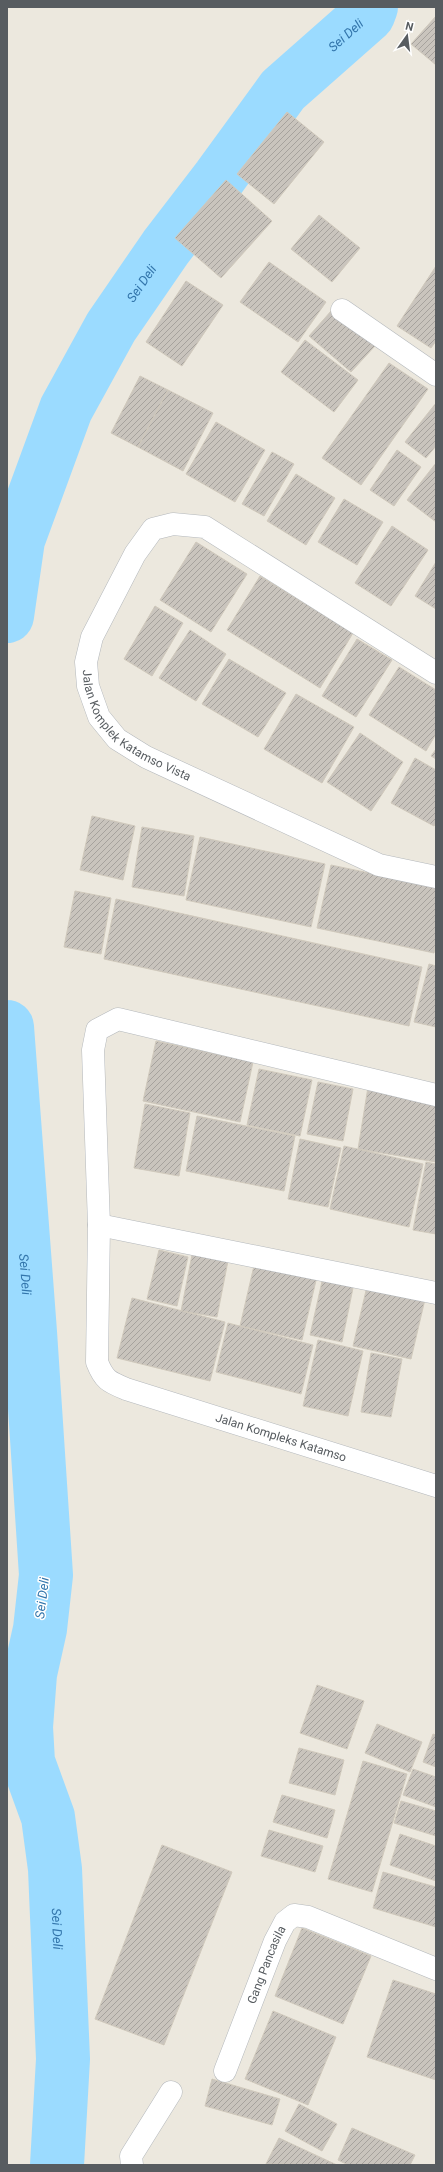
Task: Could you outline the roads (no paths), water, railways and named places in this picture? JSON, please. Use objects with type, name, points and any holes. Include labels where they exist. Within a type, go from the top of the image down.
[{"type":"street","points":[[342,310],[436,375]]},
{"type":"street","name":"Jalan Komplek Katamso Vista","points":[[436,672],[205,527],[173,524],[153,529],[135,554],[92,637],[86,662],[88,686],[99,717],[117,739],[146,757],[379,865],[436,877]]},
{"type":"street","name":"Jalan Kompleks Katamso","points":[[436,1095],[118,1019],[97,1030],[94,1050],[99,1226],[97,1362],[101,1374],[108,1381],[126,1389],[436,1486]]},
{"type":"street","points":[[99,1226],[436,1294]]},
{"type":"street","name":"Gang Pancasila","points":[[225,2071],[275,1941],[285,1922],[294,1915],[308,1917],[436,1969]]},
{"type":"street","points":[[132,2165],[132,2156],[171,2092]]},
{"type":"waterway","name":"Sei Deli","points":[[7,616],[18,540],[66,409],[111,327],[166,247],[219,178],[283,90],[368,15],[371,7]]},
{"type":"waterway","name":"Sei Deli","points":[[7,1027],[30,1332],[46,1575],[40,1629],[30,1674],[26,1727],[28,1762],[48,1817],[55,1869],[63,2059],[57,2165]]}]
